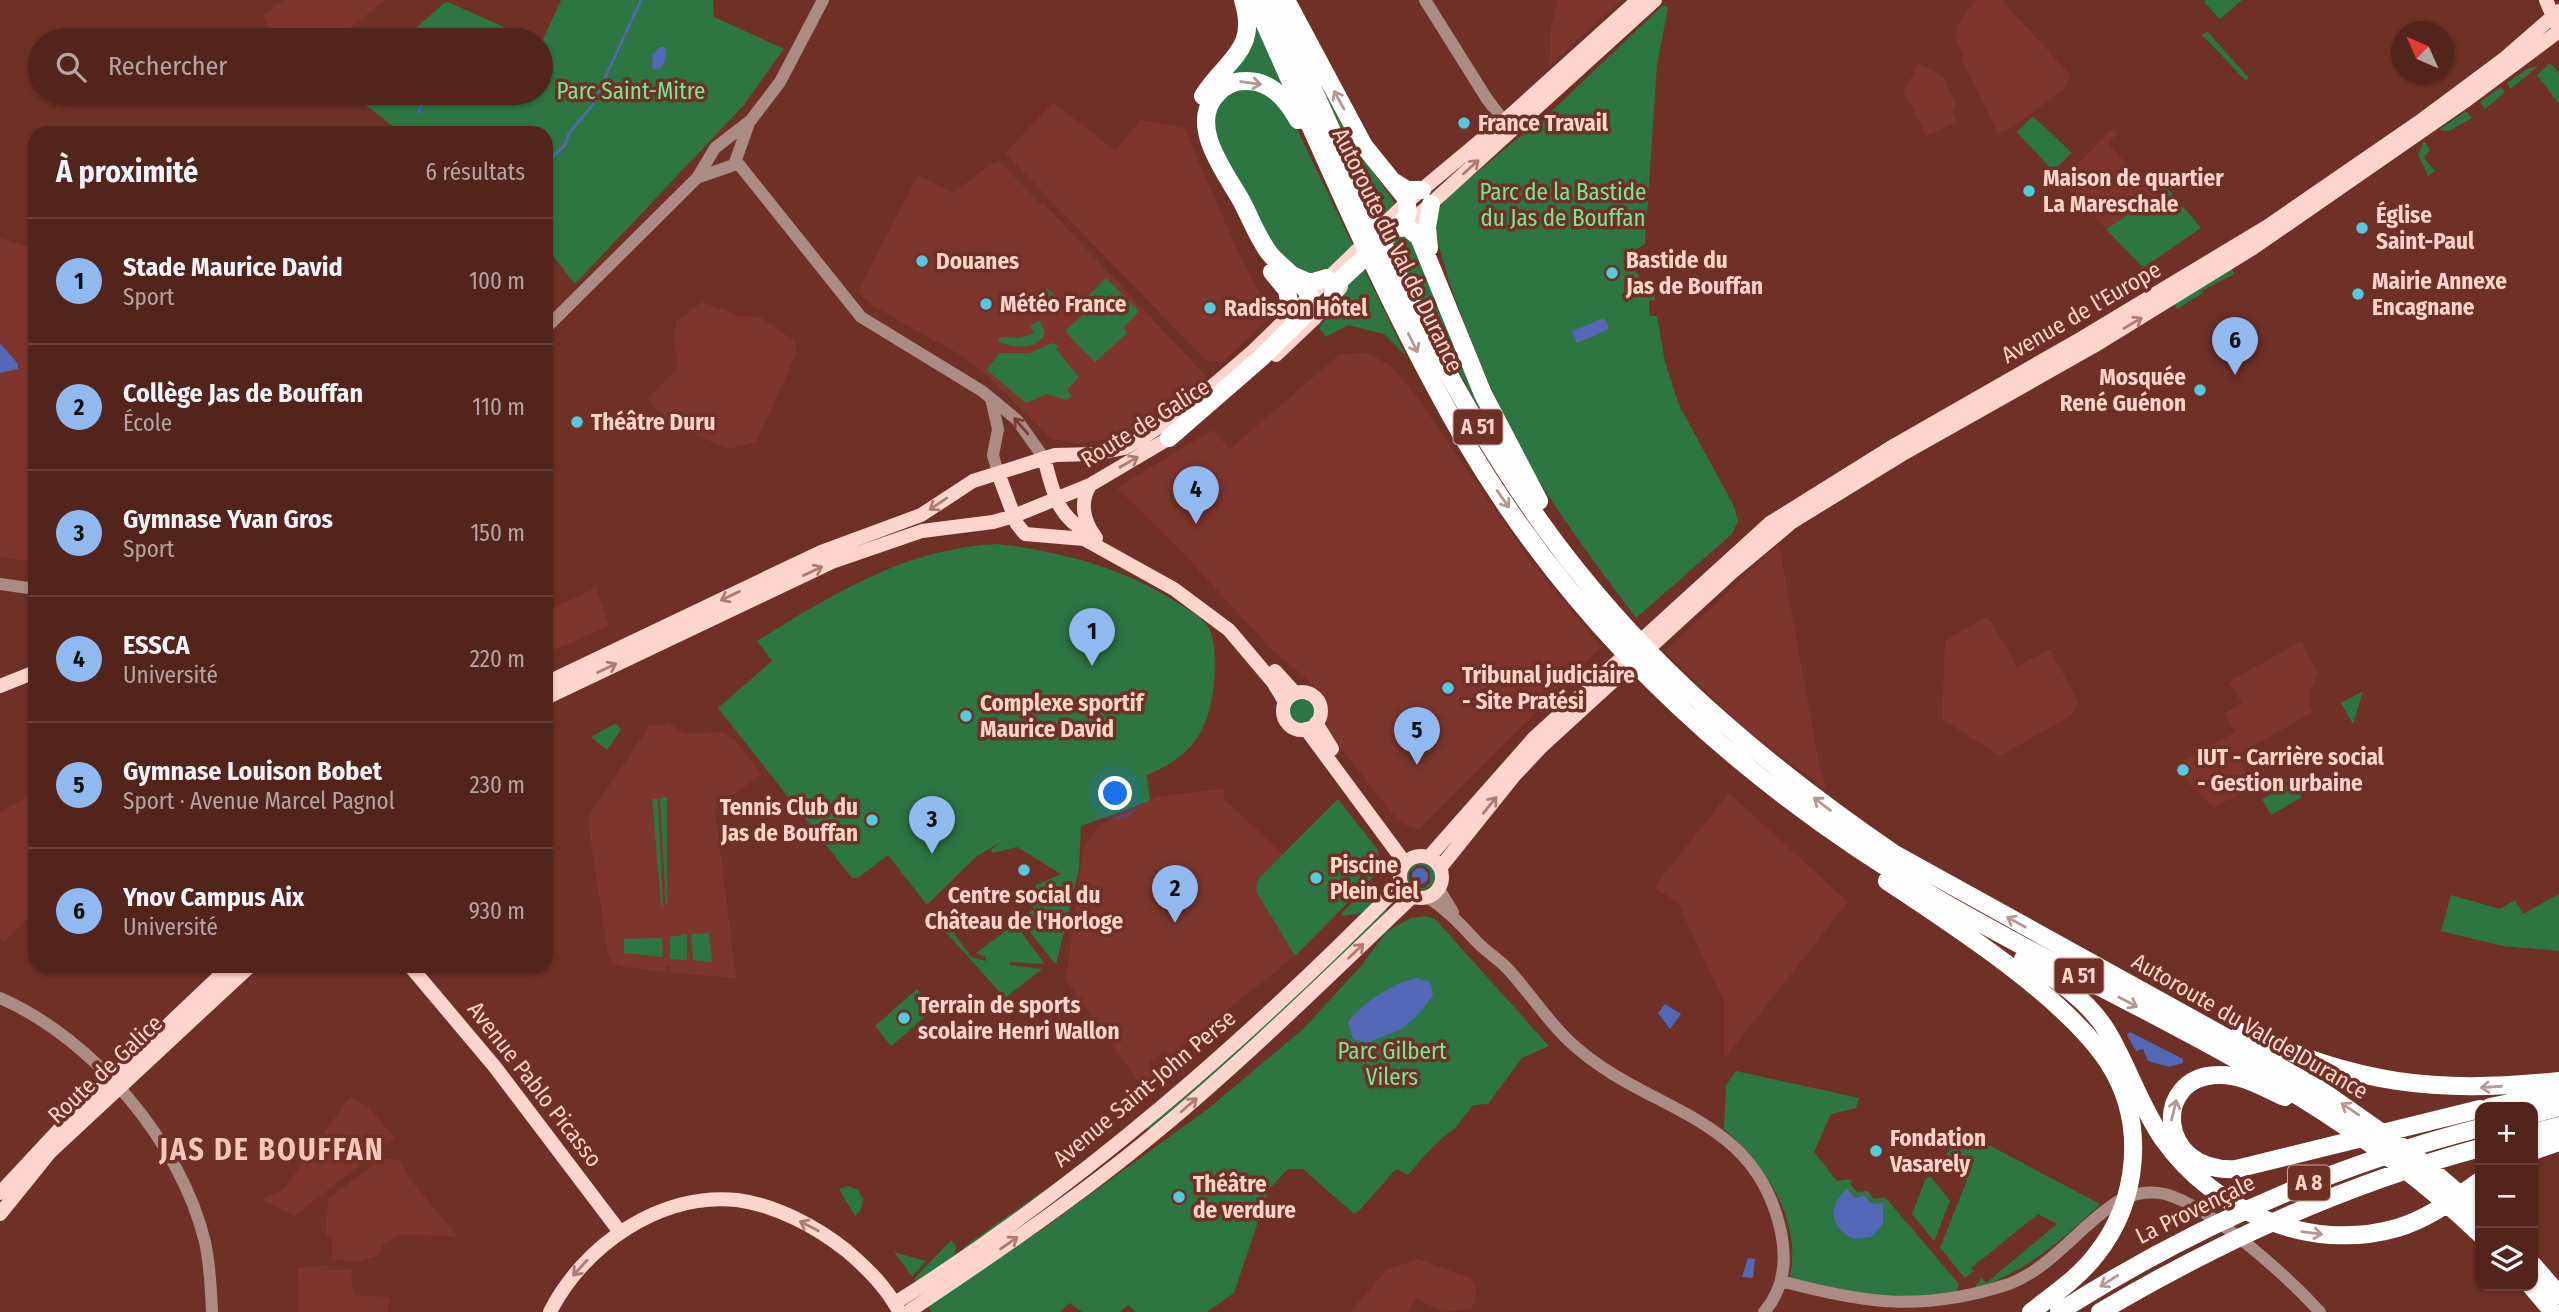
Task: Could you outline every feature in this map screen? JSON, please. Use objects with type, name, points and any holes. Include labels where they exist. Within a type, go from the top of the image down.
[{"type":"highway","points":[[1242,0],[1248,20],[1247,36],[1239,53],[1202,99],[1197,117],[1198,133],[1253,244],[1287,290],[1291,313]]},
{"type":"highway","name":"Autoroute du Val de Durance","points":[[1254,0],[1383,281],[1441,396],[1493,485],[1572,594],[1682,713],[1813,818],[1895,873],[2037,954],[2255,1068],[2347,1125],[2424,1183],[2475,1230]]},
{"type":"highway","name":"Autoroute du Val de Durance","points":[[1273,0],[1413,303],[1469,410],[1558,546],[1661,662],[1716,716],[1831,811],[1893,853],[2321,1090],[2399,1144],[2475,1208]]},
{"type":"highway","points":[[1285,271],[1306,282],[1330,286],[1337,283],[1352,273],[1405,225],[1408,212],[1407,202],[1364,146],[1286,0]]},
{"type":"highway","points":[[1169,438],[1311,310],[1313,304],[1310,295],[1285,271],[1261,239],[1208,137],[1206,118],[1210,104],[1220,91],[1239,81],[1262,83],[1290,105],[1383,281]]},
{"type":"highway","points":[[1388,178],[1406,190],[1426,197],[1431,262]]},
{"type":"highway","points":[[1405,225],[1419,237],[1431,262],[1483,394],[1524,475],[1561,534],[1628,627]]},
{"type":"highway","points":[[1376,231],[1405,225]]},
{"type":"highway","points":[[1682,713],[1727,760],[1824,839],[1918,902],[2026,981],[2089,1039],[2115,1076],[2129,1114],[2132,1136],[2133,1156],[2128,1191],[2108,1238],[2078,1274],[2031,1312]]},
{"type":"highway","points":[[1918,902],[2023,958],[2081,1000],[2105,1029],[2141,1102],[2173,1152],[2194,1174],[2232,1203],[2277,1224],[2321,1235],[2378,1232],[2419,1219],[2475,1184]]},
{"type":"highway","points":[[2076,956],[2290,1053],[2355,1074],[2423,1086],[2456,1088],[2559,1081]]},
{"type":"highway","points":[[2475,1110],[2457,1115],[2356,1140],[2322,1149],[2236,1169],[2204,1166],[2186,1153],[2178,1143],[2172,1126],[2173,1110],[2182,1093],[2201,1078],[2217,1074],[2247,1080],[2311,1110],[2342,1130],[2356,1140],[2475,1231]]},
{"type":"highway","points":[[2515,1102],[2559,1093]]},
{"type":"highway","points":[[2538,1113],[2559,1107]]},
{"type":"highway","points":[[2538,1132],[2559,1126]]},
{"type":"highway","name":"La Provençale","points":[[2059,1312],[2161,1252],[2297,1187],[2364,1162],[2473,1130]]},
{"type":"highway","points":[[2538,1149],[2559,1142]]},
{"type":"highway","name":"La Provençale","points":[[2100,1312],[2174,1270],[2305,1207],[2389,1175],[2475,1150]]},
{"type":"highway","points":[[2538,1271],[2559,1295]]},
{"type":"highway","points":[[2534,1291],[2553,1312]]},
{"type":"main road","name":"Route de Galice","points":[[1508,127],[1638,0]]},
{"type":"main road","name":"Route de Galice","points":[[1405,225],[1426,197],[1655,0]]},
{"type":"main road","points":[[2546,0],[2556,14],[2559,31]]},
{"type":"main road","name":"Avenue de l'Europe","points":[[1637,651],[1741,548],[1781,516],[2268,226],[2419,122],[2505,58],[2556,14]]},
{"type":"main road","name":"Avenue de l'Europe","points":[[1637,651],[1792,522],[1937,434],[2094,346],[2253,248],[2420,133],[2559,31]]},
{"type":"main road","name":"Route de Galice","points":[[553,695],[720,614],[876,545],[922,531],[993,522],[1090,485],[1204,418],[1249,380],[1314,319],[1330,286],[1376,231],[1407,202],[1426,197]]},
{"type":"main road","name":"Route de Galice","points":[[553,680],[821,552],[921,514],[964,485],[1044,458],[1060,454],[1107,452],[1143,437],[1209,389],[1310,295],[1330,286]]},
{"type":"main road","points":[[1044,458],[1056,500],[1066,519],[1187,592],[1232,626],[1290,698]]},
{"type":"main road","points":[[998,472],[1014,516],[1024,534],[1074,537],[1091,542],[1208,611],[1248,649],[1290,698]]},
{"type":"main road","points":[[1090,485],[1084,494],[1084,511],[1096,538]]},
{"type":"main road","points":[[1429,857],[1440,868],[1442,875],[1426,894],[1401,884],[1400,874],[1408,861],[1429,857],[1524,748],[1637,651]]},
{"type":"main road","points":[[1440,868],[1523,766],[1637,651]]},
{"type":"main road","points":[[0,687],[28,677]]},
{"type":"main road","points":[[1309,693],[1319,703],[1321,710],[1311,726],[1288,724],[1283,710],[1290,698],[1309,693]]},
{"type":"main road","points":[[1311,726],[1373,816],[1408,861]]},
{"type":"main road","name":"Avenue Saint-John Perse","points":[[897,1307],[1078,1174],[1171,1100],[1278,1005],[1401,884]]},
{"type":"main road","name":"Avenue Saint-John Perse","points":[[908,1312],[1055,1210],[1157,1132],[1426,894]]},
{"type":"main road","name":"Route de Galice","points":[[0,1193],[45,1142],[223,973]]},
{"type":"main road","name":"Route de Galice","points":[[0,1214],[50,1152],[242,973]]},
{"type":"main road","name":"Avenue Pablo Picasso","points":[[417,973],[495,1067],[620,1232]]},
{"type":"main road","points":[[550,1312],[580,1268],[620,1232],[680,1207],[723,1200],[748,1203],[789,1216],[835,1241],[876,1278],[897,1307]]},
{"type":"street","points":[[697,178],[732,162],[751,120],[789,66],[822,0]]},
{"type":"street","points":[[1425,0],[1508,127]]},
{"type":"street","points":[[553,321],[697,178],[713,156],[715,148],[726,143],[751,120]]},
{"type":"street","points":[[726,143],[732,162],[862,317],[957,373],[991,399],[1017,420],[1044,458]]},
{"type":"street","points":[[713,156],[732,162]]},
{"type":"street","points":[[991,399],[998,429],[993,455],[998,472]]},
{"type":"street","points":[[0,584],[28,588]]},
{"type":"street","points":[[1426,894],[1506,967],[1556,1028],[1586,1056],[1628,1083],[1715,1129],[1744,1155],[1766,1187],[1775,1210],[1784,1251],[1781,1281],[1765,1312]]},
{"type":"street","points":[[0,998],[47,1024],[81,1050],[117,1084],[144,1118],[190,1201],[205,1243],[212,1312]]},
{"type":"street","points":[[1781,1281],[1829,1296],[1869,1303],[1936,1305],[1969,1298],[2012,1283],[2049,1259],[2118,1201],[2151,1192],[2176,1197],[2249,1247],[2320,1312]]},
{"type":"shaded area","points":[[283,0],[386,0],[350,28],[270,28],[263,16]]},
{"type":"shaded area","points":[[1558,0],[1622,0],[1550,65],[1551,27]]},
{"type":"shaded area","points":[[1977,0],[2002,0],[2070,75],[2065,88],[2014,127],[1998,133],[1961,59],[1964,55],[1955,40],[1960,20]]},
{"type":"shaded area","points":[[1919,63],[1944,77],[1956,105],[1952,110],[1957,122],[1926,136],[1904,91]]},
{"type":"shaded area","points":[[1053,103],[1115,150],[1141,120],[1184,128],[1238,252],[1266,304],[1268,319],[1223,362],[1206,361],[1005,153]]},
{"type":"shaded area","points":[[2112,129],[2117,134],[2108,143],[2141,181],[2152,172],[2168,189],[2106,229],[2061,181]]},
{"type":"shaded area","name":"Météo France","points":[[998,160],[1041,204],[1043,203],[1207,377],[1172,404],[1116,438],[1078,443],[1051,439],[989,377],[959,354],[873,306],[858,292],[918,175],[952,193]]},
{"type":"shaded area","points":[[0,238],[28,247],[28,561],[0,557]]},
{"type":"shaded area","points":[[702,302],[737,315],[761,318],[795,341],[797,352],[756,442],[728,449],[666,422],[648,398],[678,367],[674,340],[676,321]]},
{"type":"shaded area","points":[[1369,353],[1391,367],[1414,393],[1534,566],[1601,647],[1419,829],[1405,825],[1391,812],[1328,732],[1324,700],[1306,678],[1272,650],[1183,553],[1117,488],[1212,430],[1230,449],[1340,354]]},
{"type":"shaded area","points":[[1779,544],[1819,763],[1827,790],[1739,724],[1665,651]]},
{"type":"shaded area","points":[[596,588],[609,626],[553,650],[553,608]]},
{"type":"shaded area","points":[[1988,616],[2017,667],[2050,649],[2078,702],[2072,715],[2000,756],[1942,719],[1945,641]]},
{"type":"shaded area","points":[[2301,641],[2318,673],[2310,691],[2309,704],[2313,712],[2237,755],[2253,786],[2214,808],[2191,786],[2177,765],[2235,732],[2225,713],[2242,703],[2229,682]]},
{"type":"shaded area","points":[[668,722],[684,734],[722,732],[735,740],[761,774],[715,809],[736,978],[671,973],[670,966],[665,966],[665,972],[624,967],[614,964],[608,955],[589,828],[590,814],[650,725],[659,726]]},
{"type":"shaded area","points":[[1223,789],[1224,799],[1283,854],[1258,879],[1256,890],[1295,956],[1179,1048],[1180,1051],[1171,1058],[1165,1051],[1149,1063],[1159,1079],[1145,1091],[1066,980],[1083,851],[1098,826],[1160,796]]},
{"type":"shaded area","points":[[1729,793],[1848,902],[1724,1059],[1724,1001],[1678,903],[1654,887]]},
{"type":"shaded area","points":[[28,796],[28,918],[4,942],[0,939],[0,813]]},
{"type":"shaded area","points":[[350,1097],[367,1106],[395,1138],[294,1216],[262,1199],[284,1189]]},
{"type":"shaded area","points":[[384,1158],[400,1161],[408,1177],[458,1237],[401,1234],[384,1244],[377,1256],[354,1263],[332,1259],[332,1237],[326,1235],[328,1198]]},
{"type":"shaded area","points":[[1418,1259],[1470,1278],[1477,1292],[1472,1309],[1443,1312],[1417,1299],[1408,1312],[1350,1312],[1387,1270]]},
{"type":"shaded area","points":[[327,1265],[328,1270],[351,1270],[353,1295],[389,1297],[388,1312],[299,1312],[298,1268]]},
{"type":"green space","name":"Parc Saint-Mitre","points":[[561,0],[713,0],[714,17],[784,49],[743,106],[575,284],[553,256],[553,126],[393,126],[366,105],[553,105],[553,28],[548,28]]},
{"type":"green space","points":[[2242,0],[2220,19],[2204,2]]},
{"type":"green space","points":[[448,2],[506,28],[416,28]]},
{"type":"green space","name":"Parc de la Bastide du Jas de Bouffan","points":[[1663,5],[1668,8],[1657,65],[1645,244],[1627,255],[1645,287],[1653,286],[1655,300],[1649,301],[1650,316],[1657,316],[1665,362],[1679,405],[1734,506],[1738,521],[1732,534],[1636,618],[1563,518],[1513,437],[1456,301],[1437,239],[1436,220],[1447,197],[1556,107]]},
{"type":"green space","points":[[1251,11],[1291,100],[1295,125],[1406,356],[1384,334],[1348,325],[1326,337],[1319,328],[1340,300],[1323,268],[1313,273],[1302,273],[1290,265],[1276,249],[1223,152],[1211,115]]},
{"type":"green space","points":[[1296,30],[1371,169],[1391,197],[1504,455],[1410,280]]},
{"type":"green space","points":[[2207,31],[2249,78],[2246,81],[2202,35]]},
{"type":"green space","points":[[2550,63],[2559,73],[2559,104],[2537,75]]},
{"type":"green space","points":[[2538,66],[2511,89],[2507,83],[2527,69]]},
{"type":"green space","points":[[2501,87],[2505,92],[2485,109],[2480,102]]},
{"type":"green space","points":[[2466,111],[2472,118],[2449,131],[2439,130]]},
{"type":"green space","points":[[2033,116],[2072,153],[2053,171],[2017,132]]},
{"type":"green space","points":[[2424,141],[2430,149],[2424,158],[2435,171],[2428,176],[2418,155]]},
{"type":"green space","points":[[2168,189],[2201,228],[2143,268],[2106,229]]},
{"type":"green space","points":[[2232,269],[2234,274],[2202,291],[2203,293],[2177,309],[2174,304]]},
{"type":"green space","points":[[1106,278],[1139,311],[1123,328],[1127,333],[1095,362],[1065,331],[1096,303],[1089,295]]},
{"type":"green space","points":[[1047,288],[1055,295],[1056,300],[1041,315],[1034,309],[1035,298]]},
{"type":"green space","points":[[1040,320],[1045,333],[1037,343],[1010,346],[998,341],[1000,337],[1020,338],[1034,333],[1030,326]]},
{"type":"green space","points":[[1052,343],[1059,346],[1056,349],[1079,377],[1067,390],[1072,396],[1066,400],[1047,394],[1026,403],[987,370],[999,353],[1029,353]]},
{"type":"green space","name":"Complexe sportif Maurice David","points":[[998,544],[1067,556],[1132,578],[1196,615],[1207,625],[1213,640],[1215,671],[1212,698],[1198,737],[1182,755],[1147,775],[1150,801],[1081,826],[1079,869],[1056,965],[1020,919],[1034,909],[1029,899],[1036,885],[1061,874],[1017,847],[993,853],[990,850],[1003,841],[977,856],[927,905],[888,855],[858,878],[852,878],[718,708],[772,661],[757,641],[813,607],[871,576],[902,564],[965,547]]},
{"type":"green space","points":[[2363,691],[2353,724],[2341,703]]},
{"type":"green space","points":[[1301,696],[1311,701],[1316,711],[1311,721],[1301,726],[1291,721],[1286,711],[1291,701]]},
{"type":"green space","points":[[616,723],[621,730],[607,750],[591,737]]},
{"type":"green space","points":[[2294,781],[2302,797],[2271,815],[2262,799]]},
{"type":"green space","points":[[667,797],[667,904],[666,904],[660,798]]},
{"type":"green space","points":[[652,799],[658,799],[661,906]]},
{"type":"green space","name":"Piscine Plein Ciel","points":[[1338,799],[1378,850],[1379,863],[1374,876],[1295,956],[1256,891],[1258,879]]},
{"type":"green space","points":[[1421,861],[1431,867],[1435,873],[1433,885],[1421,892],[1411,889],[1404,877],[1411,864]],"holes":[[[1417,865],[1425,866],[1430,871],[1430,883],[1424,888],[1416,888],[1409,880],[1409,873]]]},
{"type":"green space","points":[[1364,891],[1377,900],[1363,913],[1342,916],[1342,913]]},
{"type":"green space","points":[[2559,894],[2559,951],[2502,946],[2441,931],[2451,895],[2500,909],[2515,900],[2523,914]]},
{"type":"green space","points":[[1384,907],[1390,913],[1151,1132],[1145,1125]]},
{"type":"green space","name":"Parc Gilbert Vilers","points":[[1426,916],[1435,919],[1549,1046],[1522,1058],[1488,1104],[1473,1105],[1457,1126],[1433,1146],[1408,1175],[1396,1169],[1358,1212],[1353,1213],[1303,1169],[1288,1169],[1269,1189],[1234,1293],[1207,1312],[1136,1312],[1128,1305],[1120,1312],[1082,1312],[1070,1303],[1060,1312],[931,1312],[927,1304],[1037,1233],[1209,1108],[1303,1029],[1362,965],[1386,932],[1411,918]]},
{"type":"green space","points":[[1015,924],[1045,964],[1010,962],[1010,965],[1042,969],[1005,998],[944,930],[949,926],[971,957],[986,961],[986,957],[976,953]]},
{"type":"green space","points":[[709,933],[712,962],[693,960],[691,934]]},
{"type":"green space","points":[[687,934],[687,960],[670,959],[670,937]]},
{"type":"green space","points":[[662,938],[663,957],[624,953],[624,939]]},
{"type":"green space","name":"Terrain de sports scolaire Henri Wallon","points":[[917,989],[934,1009],[891,1046],[875,1026]]},
{"type":"green space","points":[[1736,1071],[1859,1098],[1856,1108],[1831,1114],[1814,1152],[1837,1181],[1852,1179],[1850,1184],[1857,1192],[1868,1191],[1874,1199],[1885,1197],[1959,1284],[1955,1295],[1893,1299],[1793,1280],[1790,1276],[1791,1234],[1777,1195],[1753,1159],[1724,1129],[1726,1085]]},
{"type":"green space","points":[[1963,1135],[1987,1144],[2100,1204],[2072,1230],[2026,1265],[1974,1289],[1981,1278],[1986,1283],[2057,1224],[2038,1214],[1971,1268],[1974,1271],[1965,1278],[1940,1248],[1967,1180],[1946,1154]]},
{"type":"green space","points":[[1074,1169],[1076,1171],[963,1250],[964,1247]]},
{"type":"green space","points":[[1931,1177],[1950,1201],[1934,1241],[1912,1214],[1926,1178]]},
{"type":"green space","points":[[848,1186],[858,1190],[863,1199],[861,1210],[855,1216],[839,1189]]},
{"type":"green space","points":[[951,1240],[956,1246],[955,1255],[917,1284],[914,1279]]},
{"type":"green space","points":[[894,1252],[926,1261],[912,1276]]},
{"type":"water","points":[[660,47],[665,47],[665,62],[653,70],[652,55]]},
{"type":"water","points":[[1604,318],[1609,329],[1577,343],[1572,331]]},
{"type":"water","points":[[0,343],[18,364],[18,369],[0,373]]},
{"type":"water","points":[[1417,868],[1423,868],[1428,876],[1426,882],[1417,884],[1412,879],[1412,873]]},
{"type":"water","points":[[1417,978],[1430,982],[1433,995],[1420,1013],[1402,1029],[1367,1043],[1353,1039],[1348,1023],[1359,1009],[1389,989]]},
{"type":"water","points":[[1665,1004],[1681,1014],[1670,1029],[1658,1013]]},
{"type":"water","points":[[2130,1032],[2183,1059],[2183,1063],[2169,1067],[2148,1061],[2143,1049],[2136,1051],[2127,1035]]},
{"type":"water","points":[[1847,1189],[1855,1198],[1865,1196],[1872,1204],[1883,1203],[1883,1224],[1871,1237],[1854,1239],[1846,1235],[1836,1223],[1836,1202]]},
{"type":"water","points":[[1748,1258],[1755,1259],[1753,1278],[1742,1277]]},
{"type":"waterway","points":[[553,156],[565,145],[569,133],[592,106],[641,0]]},
{"type":"waterway","points":[[419,112],[422,105]]},
{"type":"place","name":"France Travail","points":[[1464,123]]},
{"type":"place","name":"Maison de quartier La Mareschale","points":[[2029,191]]},
{"type":"place","name":"Église Saint-Paul","points":[[2362,228]]},
{"type":"place","name":"Douanes","points":[[922,261]]},
{"type":"place","name":"Bastide du Jas de Bouffan","points":[[1612,273]]},
{"type":"place","name":"Mairie Annexe Encagnane","points":[[2358,294]]},
{"type":"place","name":"Météo France","points":[[986,304]]},
{"type":"place","name":"Radisson Hôtel","points":[[1210,308]]},
{"type":"place","name":"Ynov Campus Aix","points":[[2235,375]]},
{"type":"place","name":"Mosquée René Guénon","points":[[2200,390]]},
{"type":"place","name":"Théâtre Duru","points":[[577,422]]},
{"type":"place","name":"ESSCA","points":[[1196,524]]},
{"type":"place","name":"Stade Maurice David","points":[[1092,666]]},
{"type":"place","name":"Tribunal judiciaire - Site Pratési","points":[[1448,688]]},
{"type":"place","name":"Complexe sportif Maurice David","points":[[966,716]]},
{"type":"place","name":"Gymnase Louison Bobet","points":[[1417,765]]},
{"type":"place","name":"IUT - Carrière social - Gestion urbaine","points":[[2183,770]]},
{"type":"place","name":"Tennis Club du Jas de Bouffan","points":[[872,820]]},
{"type":"place","name":"Gymnase Yvan Gros","points":[[932,854]]},
{"type":"place","name":"Centre social du Château de l'Horloge","points":[[1024,870]]},
{"type":"place","name":"Piscine Plein Ciel","points":[[1316,878]]},
{"type":"place","name":"Collège Jas de Bouffan","points":[[1175,923]]},
{"type":"place","name":"Terrain de sports scolaire Henri Wallon","points":[[904,1018]]},
{"type":"place","name":"Fondation Vasarely","points":[[1876,1151]]},
{"type":"place","name":"Théâtre de verdure","points":[[1179,1197]]},
{"type":"district","name":"JAS DE BOUFFAN","points":[[272,1150]]}]
